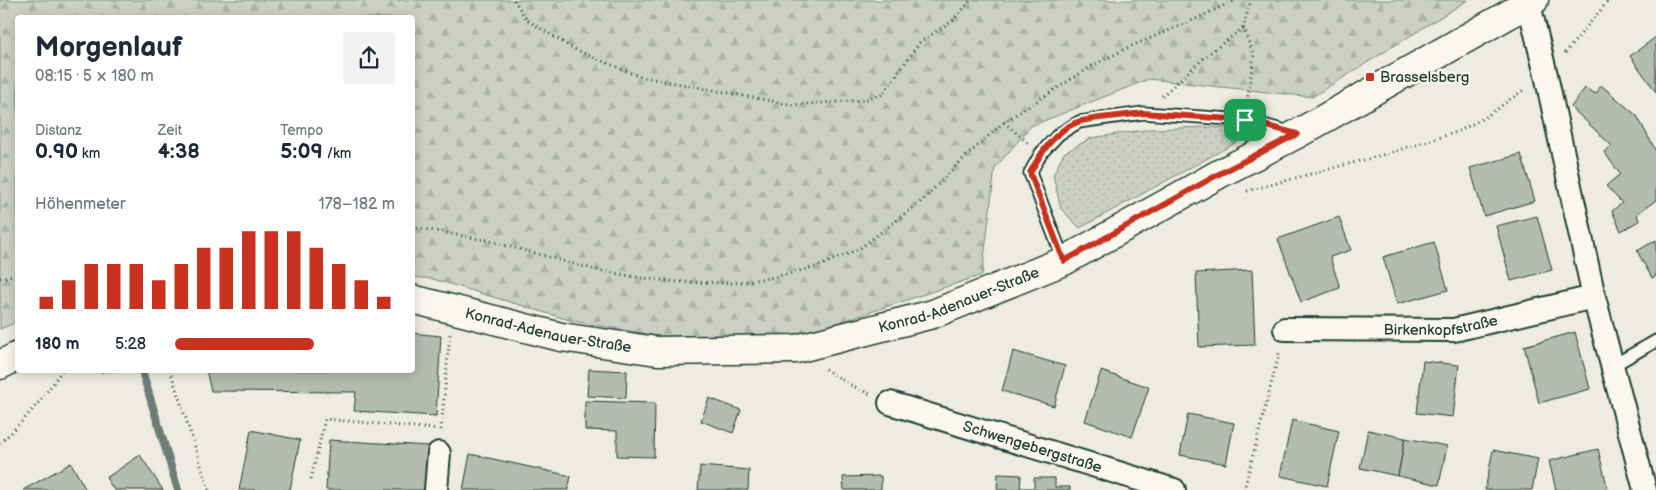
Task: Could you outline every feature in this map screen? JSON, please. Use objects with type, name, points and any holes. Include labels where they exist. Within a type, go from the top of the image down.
[{"type":"main road","name":"Konrad-Adenauer-Straße","points":[[415,300],[561,337],[657,351],[796,349],[933,314],[1064,261],[1219,174],[1297,134],[1531,2]]},
{"type":"main road","points":[[0,365],[15,358]]},
{"type":"street","points":[[1531,2],[1594,296],[1645,490]]},
{"type":"street","name":"Birkenkopfstraße","points":[[1285,328],[1454,330],[1594,296]]},
{"type":"street","name":"Schwengebergstraße","points":[[890,403],[1174,490]]},
{"type":"street","points":[[436,490],[439,453]]},
{"type":"lane","points":[[1064,261],[1030,173],[1041,153],[1059,134],[1079,122],[1143,113],[1245,120],[1297,134]]},
{"type":"lane","points":[[1612,366],[1656,341]]},
{"type":"path","points":[[514,0],[527,20],[574,49],[638,76],[793,105],[864,100],[883,94],[920,42],[954,20],[971,0]]},
{"type":"path","points":[[415,228],[486,240],[596,270],[678,282],[734,283],[776,277],[819,266],[859,249],[923,200],[960,161],[1004,122],[1092,66],[1129,46],[1189,22],[1236,0]]},
{"type":"path","points":[[1143,113],[1206,56],[1243,28],[1251,0]]},
{"type":"path","points":[[1294,178],[1386,154],[1457,132],[1484,118],[1546,76],[1608,0]]},
{"type":"path","points":[[1004,122],[1041,153]]},
{"type":"path","points":[[0,278],[15,275]]},
{"type":"path","points":[[442,416],[451,326]]},
{"type":"path","points":[[1244,490],[1285,328]]},
{"type":"path","points":[[796,349],[849,384],[890,403]]},
{"type":"path","points":[[0,443],[19,425],[43,397],[60,373]]},
{"type":"path","points":[[171,373],[209,490]]},
{"type":"path","points":[[311,479],[325,419],[441,429]]},
{"type":"green space","points":[[0,0],[1468,0],[1312,97],[1149,79],[1031,126],[995,168],[982,275],[798,336],[658,336],[573,321],[433,279],[415,277],[415,15],[15,15],[15,323],[0,329]]},
{"type":"green space","points":[[1207,127],[1261,129],[1080,228],[1061,209],[1053,175],[1064,153],[1091,138],[1151,129]]},
{"type":"building","points":[[1656,37],[1656,92],[1630,56]]},
{"type":"building","points":[[1601,85],[1637,116],[1656,151],[1656,200],[1637,214],[1639,221],[1621,231],[1612,211],[1622,203],[1606,186],[1620,174],[1604,152],[1612,146],[1571,107],[1585,88],[1596,94]]},
{"type":"building","points":[[1521,154],[1535,201],[1484,216],[1470,168]]},
{"type":"building","points":[[1537,216],[1552,270],[1511,281],[1496,226]]},
{"type":"building","points":[[1339,217],[1351,250],[1330,257],[1340,288],[1301,302],[1278,239]]},
{"type":"building","points":[[1656,240],[1656,276],[1652,278],[1637,251]]},
{"type":"building","points":[[1434,242],[1448,290],[1397,304],[1383,257]]},
{"type":"building","points":[[1252,270],[1255,345],[1199,347],[1196,273]]},
{"type":"building","points":[[1575,332],[1590,389],[1539,403],[1524,346]]},
{"type":"building","points":[[415,333],[441,336],[436,416],[354,411],[356,392],[211,391],[207,373],[415,373]]},
{"type":"building","points":[[1013,351],[1065,366],[1054,406],[1002,391]]},
{"type":"building","points":[[1423,361],[1459,365],[1453,417],[1417,413]]},
{"type":"building","points":[[589,369],[627,371],[626,398],[587,396]]},
{"type":"building","points":[[1101,371],[1149,387],[1132,437],[1085,421]]},
{"type":"building","points":[[709,398],[741,410],[733,433],[701,421]]},
{"type":"building","points":[[585,401],[655,403],[654,457],[617,456],[617,431],[585,430]]},
{"type":"building","points":[[1188,414],[1234,423],[1226,464],[1180,455]]},
{"type":"building","points":[[1292,420],[1339,431],[1327,486],[1280,476]]},
{"type":"building","points":[[251,430],[300,440],[290,490],[239,490]]},
{"type":"building","points":[[1368,430],[1405,438],[1398,476],[1360,468]]},
{"type":"building","points":[[1405,438],[1447,446],[1439,485],[1398,476]]},
{"type":"building","points":[[329,440],[429,446],[427,490],[326,490]]},
{"type":"building","points":[[1598,449],[1608,490],[1556,490],[1549,461]]},
{"type":"building","points":[[1493,450],[1538,459],[1532,490],[1485,490]]},
{"type":"building","points":[[470,454],[571,476],[568,490],[463,490]]},
{"type":"building","points":[[140,455],[163,490],[114,490],[106,478]]},
{"type":"building","points":[[71,463],[86,490],[23,490]]},
{"type":"building","points":[[700,466],[749,470],[748,490],[698,490]]},
{"type":"building","points":[[998,474],[1021,475],[1020,490],[997,490]]},
{"type":"building","points":[[881,476],[881,490],[844,490],[843,477]]},
{"type":"building","points":[[1034,478],[1055,478],[1055,487],[1070,487],[1070,490],[1020,490],[1020,488],[1034,488]]},
{"type":"waterway","points":[[143,373],[178,490]]},
{"type":"place","name":"Brasselsberg","points":[[1370,77]]},
{"type":"route","points":[[1143,113],[1245,120],[1297,134],[1219,174],[1064,261],[1030,173],[1041,153],[1059,134],[1079,122],[1143,113]]}]
